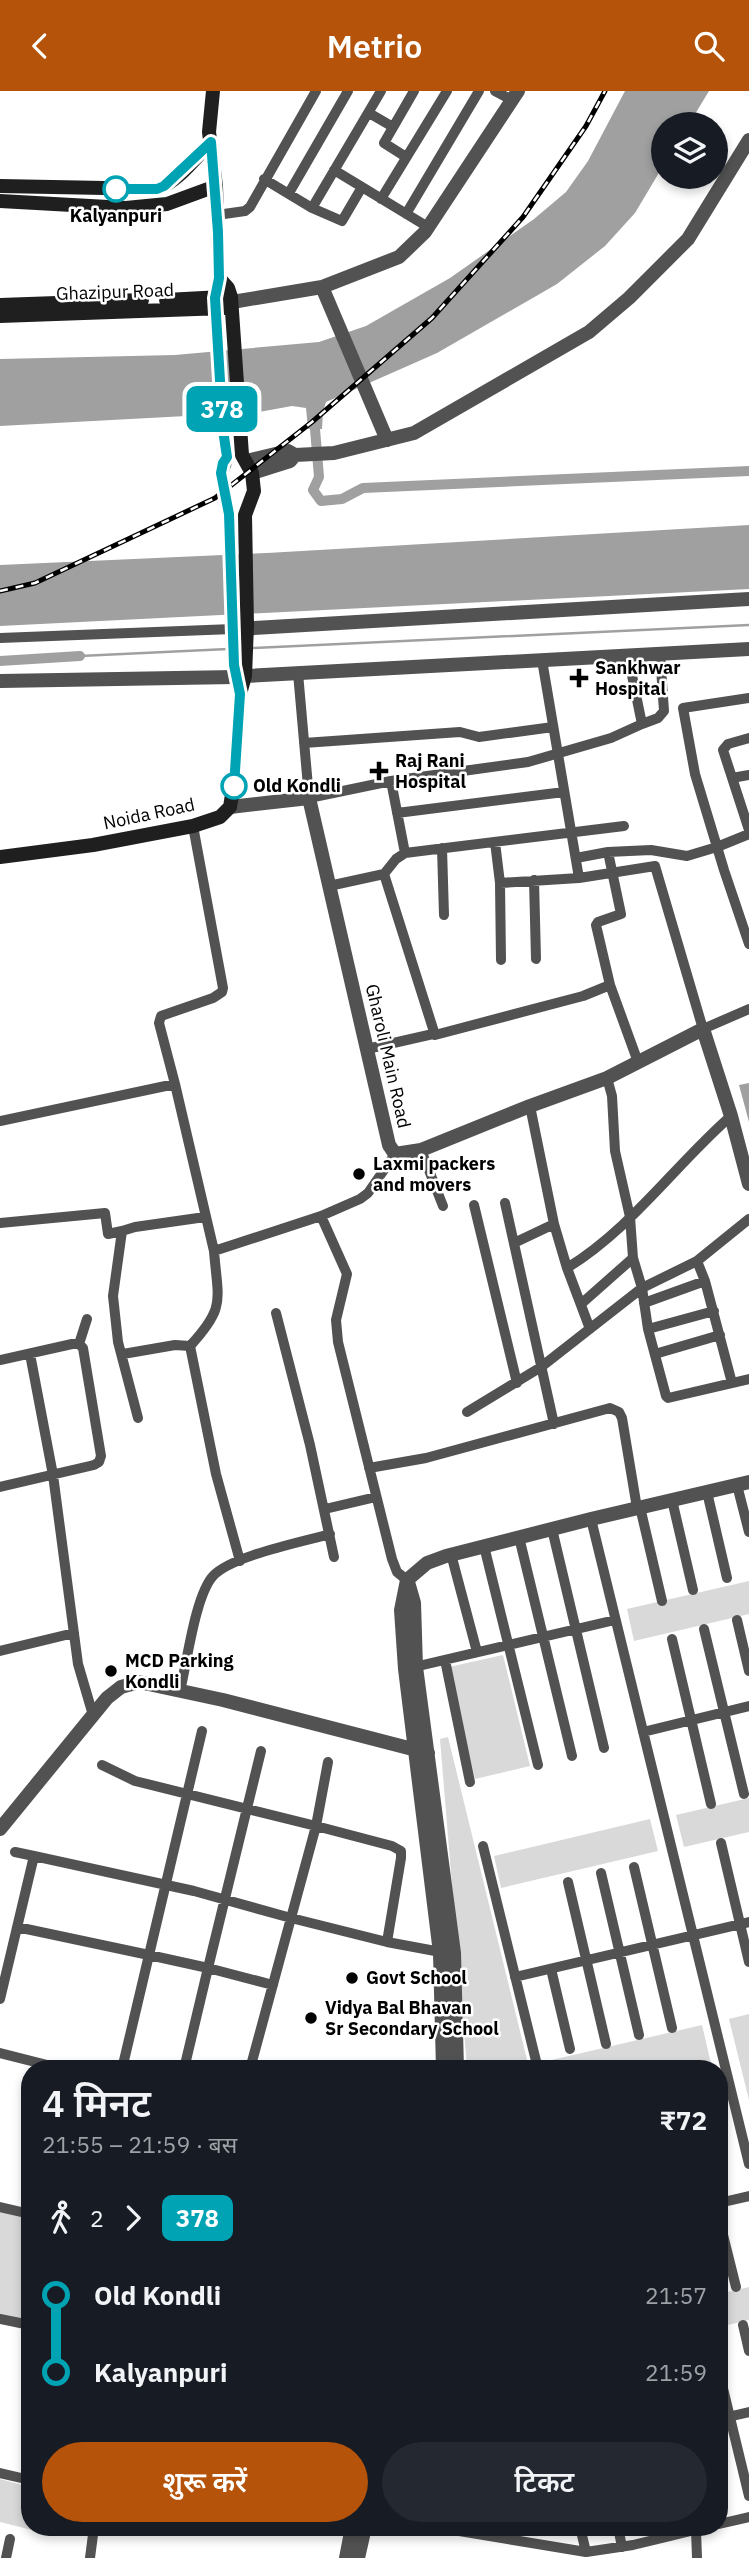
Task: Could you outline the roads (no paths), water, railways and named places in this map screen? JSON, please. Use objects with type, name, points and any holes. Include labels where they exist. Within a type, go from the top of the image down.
[{"type":"main road","points":[[213,91],[209,132],[216,185],[219,278],[216,309],[227,457],[221,473],[237,548],[240,632],[240,694],[235,776],[230,807]]},
{"type":"main road","points":[[0,186],[129,190],[164,186],[211,142]]},
{"type":"main road","points":[[0,201],[121,208],[167,204],[216,185]]},
{"type":"main road","points":[[164,186],[167,204]]},
{"type":"main road","points":[[219,278],[228,288],[232,306],[239,428],[254,491],[237,548]]},
{"type":"main road","name":"Ghazipur Road","points":[[0,305],[216,309]]},
{"type":"main road","name":"Ghazipur Road","points":[[0,316],[216,309],[232,306]]},
{"type":"main road","points":[[227,457],[247,463]]},
{"type":"main road","points":[[226,499],[239,508],[248,504]]},
{"type":"main road","name":"Noida Road","points":[[0,857],[93,845],[193,826],[220,817],[230,807]]},
{"type":"street","points":[[217,215],[245,211],[250,207],[316,91]]},
{"type":"street","points":[[289,193],[348,91]]},
{"type":"street","points":[[312,208],[381,91]]},
{"type":"street","points":[[406,157],[384,143],[414,91]]},
{"type":"street","points":[[381,199],[447,91]]},
{"type":"street","points":[[406,214],[479,91]]},
{"type":"street","points":[[232,306],[322,287],[399,257],[428,227],[515,96],[495,91]]},
{"type":"street","points":[[369,113],[393,127]]},
{"type":"street","points":[[247,463],[288,451],[302,454],[334,453],[414,433],[604,322],[688,239],[749,140]]},
{"type":"street","points":[[334,170],[428,227]]},
{"type":"street","points":[[264,179],[312,208],[342,221],[362,187]]},
{"type":"street","points":[[322,287],[387,440]]},
{"type":"street","points":[[0,638],[240,632],[499,612],[749,599]]},
{"type":"street","points":[[0,681],[240,671],[298,673],[749,649]]},
{"type":"street","points":[[660,654],[664,711]]},
{"type":"street","points":[[628,656],[642,724]]},
{"type":"street","points":[[542,660],[579,878]]},
{"type":"street","points":[[298,673],[309,798]]},
{"type":"street","points":[[230,807],[309,798],[391,782],[528,762],[611,738],[658,718],[664,711],[749,698]]},
{"type":"street","points":[[683,708],[695,774],[749,944]]},
{"type":"street","points":[[304,744],[460,732],[479,737],[552,727]]},
{"type":"street","points":[[576,857],[651,850],[687,856],[717,847],[749,832],[723,750],[728,744],[749,738]]},
{"type":"street","points":[[732,778],[749,775]]},
{"type":"street","points":[[391,782],[405,853]]},
{"type":"street","points":[[397,813],[564,792]]},
{"type":"street","name":"Gharoli Main Road","points":[[309,798],[389,1145],[395,1154],[421,1150],[530,1105],[607,1078],[703,1029],[749,1009]]},
{"type":"street","points":[[190,1346],[216,1313],[218,1302],[214,1251],[159,1019],[164,1014],[213,998],[222,992],[223,988],[193,826]]},
{"type":"street","points":[[329,886],[384,874],[396,859],[405,853],[624,826]]},
{"type":"street","points":[[495,842],[500,883],[500,960]]},
{"type":"street","points":[[442,848],[444,915]]},
{"type":"street","points":[[608,852],[621,913],[596,923],[610,985],[639,1062]]},
{"type":"street","points":[[500,883],[579,878],[653,865],[657,867],[749,1184]]},
{"type":"street","points":[[384,874],[433,1034]]},
{"type":"street","points":[[534,880],[536,959]]},
{"type":"street","points":[[367,1049],[433,1034],[437,1036],[583,996],[610,985]]},
{"type":"street","points":[[607,1078],[612,1096],[615,1151],[630,1217],[633,1258],[642,1288],[648,1329],[668,1398],[749,1379]]},
{"type":"street","points":[[0,1107],[1,1120],[175,1084]]},
{"type":"street","points":[[530,1105],[554,1224],[590,1329]]},
{"type":"street","points":[[567,1268],[630,1217],[731,1116]]},
{"type":"street","points":[[421,1150],[443,1206]]},
{"type":"street","points":[[214,1251],[321,1216],[364,1196],[395,1154]]},
{"type":"street","points":[[505,1203],[554,1424]]},
{"type":"street","points":[[474,1205],[517,1383]]},
{"type":"street","points":[[0,1223],[105,1213],[108,1234],[135,1227],[205,1217]]},
{"type":"street","points":[[321,1216],[347,1274],[335,1331],[397,1572],[407,1580],[414,1603],[410,1668],[447,1953],[456,2060]]},
{"type":"street","points":[[467,1412],[541,1367],[642,1288],[697,1261],[749,1219]]},
{"type":"street","points":[[514,1243],[554,1224]]},
{"type":"street","points":[[121,1231],[113,1296],[118,1342],[138,1418]]},
{"type":"street","points":[[581,1304],[633,1258]]},
{"type":"street","points":[[697,1261],[714,1311],[732,1383]]},
{"type":"street","points":[[644,1303],[705,1281]]},
{"type":"street","points":[[648,1329],[714,1311]]},
{"type":"street","points":[[276,1313],[325,1509],[334,1557]]},
{"type":"street","points":[[79,1344],[87,1319]]},
{"type":"street","points":[[655,1354],[720,1335]]},
{"type":"street","points":[[0,1360],[79,1344]]},
{"type":"street","points":[[0,1487],[99,1462],[101,1456],[85,1353],[79,1344]]},
{"type":"street","points":[[123,1354],[175,1345],[190,1346]]},
{"type":"street","points":[[190,1346],[216,1474],[240,1561]]},
{"type":"street","points":[[30,1355],[53,1475],[78,1664],[93,1715]]},
{"type":"street","points":[[369,1468],[426,1458],[610,1408],[619,1412],[638,1508],[662,1601]]},
{"type":"street","points":[[407,1580],[427,1563],[452,1554],[743,1483],[749,1532]]},
{"type":"street","points":[[706,1492],[727,1577]]},
{"type":"street","points":[[325,1509],[376,1497]]},
{"type":"street","points":[[672,1500],[694,1590]]},
{"type":"street","points":[[591,1519],[723,2060]]},
{"type":"street","points":[[552,1528],[604,1748]]},
{"type":"street","points":[[180,1691],[202,1593],[219,1571],[240,1561],[330,1534]]},
{"type":"street","points":[[519,1537],[572,1756]]},
{"type":"street","points":[[484,1546],[538,1765]]},
{"type":"street","points":[[452,1554],[477,1653]]},
{"type":"street","points":[[410,1668],[615,1620]]},
{"type":"street","points":[[737,1620],[749,1671]]},
{"type":"street","points":[[704,1629],[744,1794]]},
{"type":"street","points":[[0,1650],[74,1633]]},
{"type":"street","points":[[672,1639],[711,1804]]},
{"type":"street","points":[[445,1660],[470,1782]]},
{"type":"street","points":[[0,1829],[107,1698],[121,1687],[139,1682],[422,1751]]},
{"type":"street","points":[[643,1732],[749,1706]]},
{"type":"street","points":[[124,2060],[202,1731]]},
{"type":"street","points":[[186,2060],[261,1751]]},
{"type":"street","points":[[252,2060],[316,1826],[328,1762]]},
{"type":"street","points":[[102,1765],[135,1781],[188,1796],[249,1808],[392,1846],[401,1851],[387,1942]]},
{"type":"street","points":[[721,1843],[745,1923],[749,1962]]},
{"type":"street","points":[[483,1846],[536,2060]]},
{"type":"street","points":[[15,1852],[166,1885],[387,1942],[447,1953]]},
{"type":"street","points":[[0,1999],[34,1856]]},
{"type":"street","points":[[634,1867],[673,2028]]},
{"type":"street","points":[[601,1873],[639,2035]]},
{"type":"street","points":[[568,1882],[606,2044]]},
{"type":"street","points":[[515,1977],[745,1923]]},
{"type":"street","points":[[17,1927],[208,1968],[273,1985]]},
{"type":"street","points":[[443,2060],[447,1953]]},
{"type":"street","points":[[551,1969],[570,2049]]},
{"type":"street","points":[[0,2053],[24,2060]]},
{"type":"street","points":[[728,2080],[749,2164]]},
{"type":"street","points":[[728,2201],[749,2196]]},
{"type":"street","points":[[0,2207],[21,2212]]},
{"type":"street","points":[[728,2255],[736,2287]]},
{"type":"street","points":[[0,2319],[21,2323]]},
{"type":"street","points":[[743,2325],[749,2351]]},
{"type":"street","points":[[728,2417],[749,2412]]},
{"type":"street","points":[[728,2428],[749,2496]]},
{"type":"street","points":[[0,2473],[21,2475]]},
{"type":"street","points":[[728,2520],[749,2517]]},
{"type":"street","points":[[90,2558],[93,2536]]},
{"type":"street","points":[[346,2558],[350,2536]]},
{"type":"street","points":[[358,2558],[363,2536]]},
{"type":"street","points":[[489,2536],[586,2552],[667,2536]]},
{"type":"street","points":[[582,2536],[586,2552]]},
{"type":"street","points":[[619,2536],[621,2547]]},
{"type":"street","points":[[695,2536],[697,2558]]},
{"type":"street","points":[[6,2558],[10,2539]]},
{"type":"waterway","points":[[315,429],[319,477],[313,490],[321,501],[342,499],[363,488],[749,471]]},
{"type":"waterway","points":[[252,648],[749,625]]},
{"type":"waterway","points":[[80,656],[228,649]]},
{"type":"waterway","points":[[0,661],[80,656]]},
{"type":"railway","points":[[0,591],[35,583],[215,498],[312,422],[432,318],[523,217],[586,126],[605,91]]},
{"type":"place","name":"Kalyanpuri","points":[[116,189]]},
{"type":"place","name":"Sankhwar Hospital","points":[[579,678]]},
{"type":"place","name":"Raj Rani Hospital","points":[[379,771]]},
{"type":"place","name":"Old Kondli","points":[[234,786]]},
{"type":"place","name":"Laxmi packers and movers","points":[[359,1174]]},
{"type":"place","name":"MCD Parking Kondli","points":[[111,1671]]},
{"type":"place","name":"Govt School","points":[[352,1978]]},
{"type":"place","name":"Vidya Bal Bhavan Sr Secondary School","points":[[311,2018]]}]
